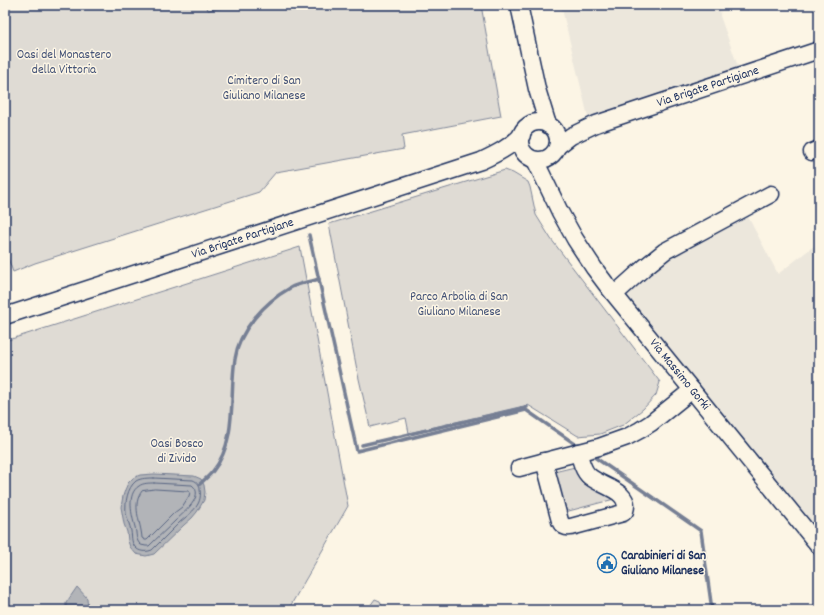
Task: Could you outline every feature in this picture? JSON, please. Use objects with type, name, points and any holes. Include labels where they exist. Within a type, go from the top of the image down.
[{"type":"street","points":[[519,5],[537,89],[539,128]]},
{"type":"street","name":"Via Brigate Partigiane","points":[[555,150],[571,136],[596,124],[819,50]]},
{"type":"street","name":"Via Brigate Partigiane","points":[[5,316],[480,161],[501,152],[539,128],[569,128],[596,124]]},
{"type":"street","points":[[539,128],[556,133],[558,139],[555,150],[547,158],[540,160],[530,157],[521,146],[520,140],[539,128]]},
{"type":"street","name":"Via Massimo Gorki","points":[[552,195],[550,163],[555,150]]},
{"type":"street","name":"Via Brigate Partigiane","points":[[480,161],[508,155],[530,157]]},
{"type":"street","name":"Via Massimo Gorki","points":[[530,157],[552,195],[565,222],[594,268],[819,546]]},
{"type":"street","points":[[614,294],[665,251],[771,194]]},
{"type":"street","points":[[519,468],[599,447],[627,437],[640,430],[692,390]]},
{"type":"street","points":[[544,461],[560,521],[564,526],[574,526],[623,513],[626,505],[622,495],[590,478],[586,474],[578,452]]},
{"type":"shaded area","points":[[561,5],[721,5],[720,16],[740,72],[589,121]]},
{"type":"shaded area","points":[[746,213],[778,274],[819,242],[819,534],[623,295],[666,256]]},
{"type":"green space","name":"Cimitero di San Giuliano Milanese","points":[[5,5],[206,5],[208,10],[236,5],[481,5],[501,116],[402,135],[404,149],[276,172],[259,192],[35,263],[13,272],[5,250]]},
{"type":"green space","name":"Parco Arbolia di San Giuliano Milanese","points":[[505,170],[528,182],[536,215],[551,239],[660,382],[656,395],[643,409],[623,425],[600,434],[578,436],[528,405],[409,433],[406,418],[370,427],[357,370],[329,224]]},
{"type":"green space","name":"Oasi Bosco di Zivido","points":[[300,247],[348,506],[288,610],[5,610],[5,341]]},
{"type":"green space","points":[[579,466],[618,498],[565,512],[554,472]]},
{"type":"green space","points":[[375,599],[380,601],[383,610],[367,610]]},
{"type":"water","points":[[154,474],[194,476],[201,479],[205,492],[204,500],[192,518],[154,554],[146,556],[136,554],[130,547],[121,507],[125,490],[128,483],[133,478],[140,475]]},
{"type":"water","points":[[77,587],[87,598],[88,610],[66,610],[66,603]]},
{"type":"waterway","points":[[309,235],[357,451],[526,410],[578,446]]},
{"type":"waterway","points":[[200,484],[213,471],[221,459],[226,445],[231,417],[233,373],[237,348],[248,327],[263,309],[281,294],[297,285],[319,279]]},
{"type":"waterway","points":[[362,445],[527,407]]},
{"type":"waterway","points":[[590,454],[701,531],[712,610]]},
{"type":"place","name":"Carabinieri di San Giuliano Milanese","points":[[607,563]]},
{"type":"park label","name":"Oasi del Monastero della Vittoria","points":[[64,62]]}]
